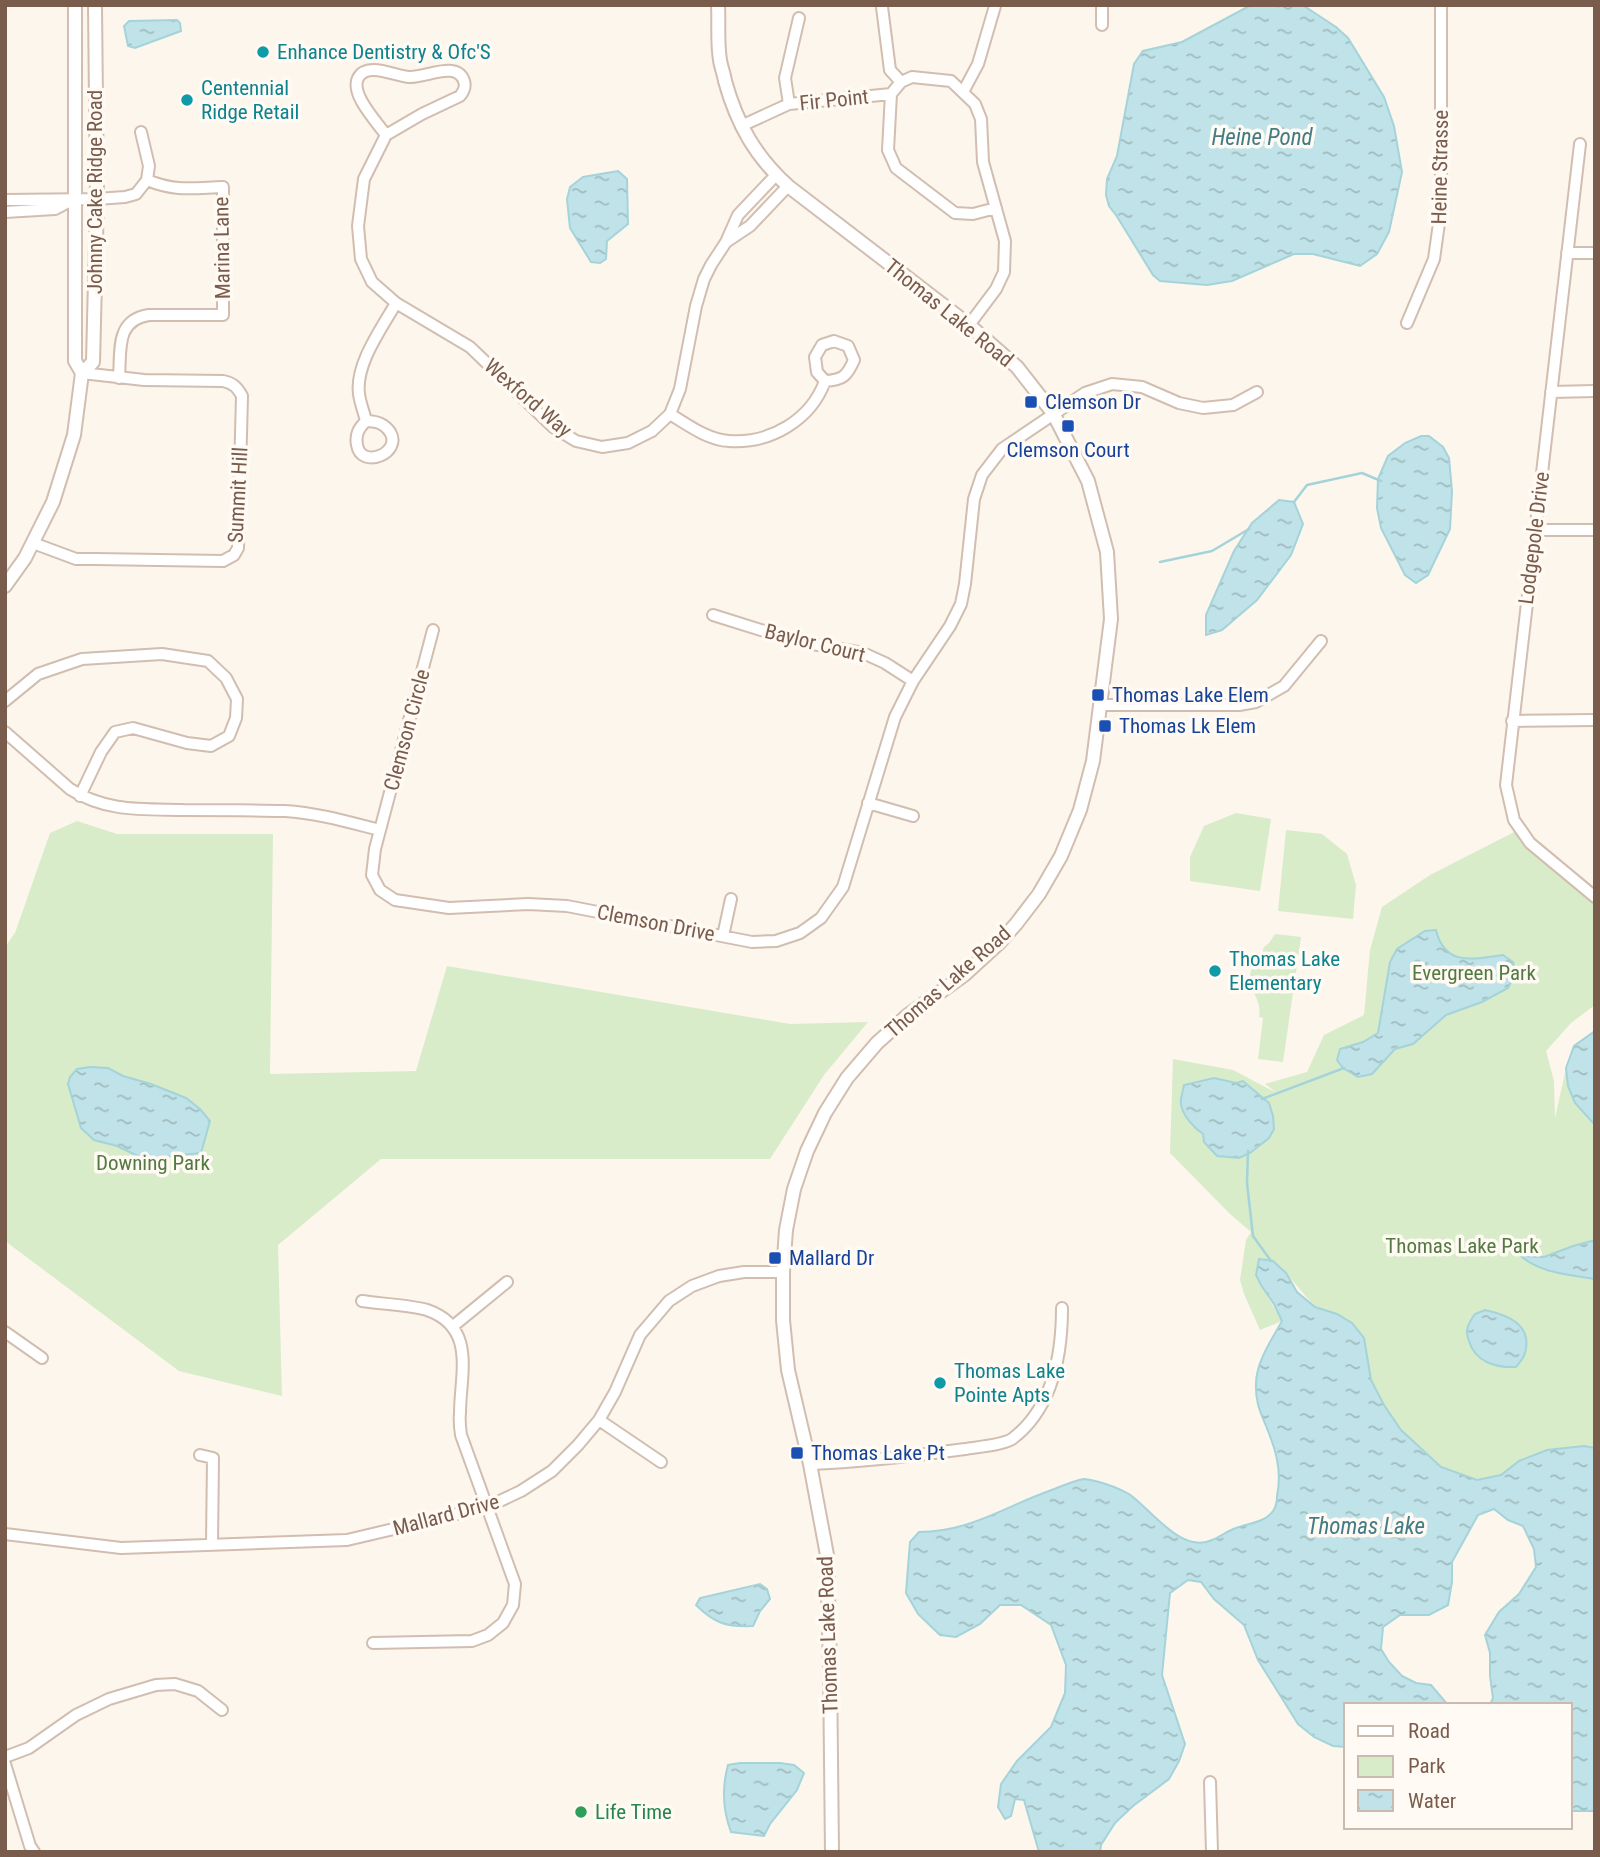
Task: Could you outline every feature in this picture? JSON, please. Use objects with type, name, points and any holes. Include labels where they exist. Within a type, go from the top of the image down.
[{"type":"street","name":"Johnny Cake Ridge Road","points":[[5,586],[25,558],[53,502],[74,435],[82,373],[75,361],[75,5]]},
{"type":"street","name":"Johnny Cake Ridge Road","points":[[82,373],[93,362],[97,200],[95,5]]},
{"type":"street","name":"Thomas Lake Road","points":[[718,5],[720,60],[729,96],[753,148],[788,187],[969,325],[1017,367],[1053,413],[1088,481],[1107,552],[1111,619],[1093,761],[1080,810],[1061,856],[1039,894],[1016,924],[964,975],[908,1015],[877,1043],[847,1078],[807,1151],[794,1189],[786,1230],[783,1320],[789,1370],[827,1555],[832,1852]]},
{"type":"street","points":[[1102,5],[1102,25]]},
{"type":"street","name":"Heine Strasse","points":[[1407,323],[1434,259],[1441,209],[1441,5]]},
{"type":"street","points":[[963,92],[978,64],[995,6]]},
{"type":"street","points":[[882,7],[890,70],[901,82]]},
{"type":"street","points":[[789,104],[785,78],[799,19]]},
{"type":"street","points":[[373,70],[418,77],[454,70],[464,79],[465,85],[460,96],[386,135],[358,96],[356,84],[361,74],[373,70]]},
{"type":"street","points":[[969,325],[996,289],[1004,272],[1005,242],[996,208],[983,162],[981,119],[975,104],[951,81],[912,77],[901,82],[891,94],[888,150],[896,168],[955,213],[973,214],[996,208]]},
{"type":"street","name":"Fir Point","points":[[741,125],[789,104],[891,94]]},
{"type":"street","points":[[5,200],[97,200],[136,194],[147,180],[149,166],[141,132]]},
{"type":"street","name":"Wexford Way","points":[[386,135],[364,179],[358,226],[361,259],[372,282],[396,303],[470,347],[554,427],[576,441],[601,447],[628,443],[652,430],[670,414]]},
{"type":"street","name":"Lodgepole Drive","points":[[1580,144],[1506,785],[1514,820],[1530,843],[1595,897]]},
{"type":"street","points":[[776,175],[738,215],[704,279],[680,388],[670,414],[701,433],[728,441],[757,440],[785,429],[809,410],[825,381]]},
{"type":"street","name":"Marina Lane","points":[[119,378],[122,335],[125,327],[139,316],[223,315],[223,187],[175,189],[147,180]]},
{"type":"street","points":[[726,242],[750,226],[788,187]]},
{"type":"street","points":[[5,212],[55,209],[74,199]]},
{"type":"street","points":[[1567,253],[1595,253]]},
{"type":"street","points":[[366,421],[359,394],[359,377],[396,303]]},
{"type":"street","name":"Summit Hill","points":[[33,543],[76,559],[223,561],[234,555],[238,548],[242,396],[239,390],[223,381],[144,380],[82,373]]},
{"type":"street","points":[[1053,413],[1085,393],[1112,384],[1142,387],[1179,403],[1203,408],[1233,405],[1257,392]]},
{"type":"street","points":[[1551,392],[1595,391]]},
{"type":"street","name":"Clemson Drive","points":[[380,831],[372,875],[380,890],[395,900],[449,908],[528,904],[567,906],[752,942],[776,941],[800,933],[821,918],[842,887],[895,717],[913,681],[950,626],[961,604],[974,499],[982,474],[1002,449],[1053,413]]},
{"type":"street","points":[[1535,530],[1595,530]]},
{"type":"street","name":"Baylor Court","points":[[713,615],[796,641],[863,653],[913,681]]},
{"type":"street","name":"Clemson Circle","points":[[380,831],[433,630]]},
{"type":"street","points":[[1101,705],[1239,705],[1256,702],[1284,686],[1321,641]]},
{"type":"street","points":[[5,701],[38,674],[82,659],[162,654],[208,661],[226,678],[237,699],[236,718],[229,736],[211,746],[187,743],[134,728],[115,732],[101,752],[80,796]]},
{"type":"street","points":[[1512,721],[1595,720]]},
{"type":"street","points":[[5,732],[80,796],[102,804],[124,808],[288,811],[321,815],[380,831]]},
{"type":"street","points":[[869,803],[913,816]]},
{"type":"street","points":[[723,936],[731,899]]},
{"type":"street","name":"Mallard Drive","points":[[5,1534],[121,1548],[346,1540],[487,1507],[522,1492],[552,1471],[578,1445],[615,1392],[640,1335],[669,1301],[692,1286],[719,1276],[744,1272],[783,1272]]},
{"type":"street","points":[[452,1327],[508,1282]]},
{"type":"street","points":[[362,1301],[426,1310],[441,1317],[452,1327],[460,1340],[464,1356],[459,1415],[461,1435],[515,1584],[513,1605],[503,1623],[488,1635],[471,1641],[373,1643]]},
{"type":"street","points":[[810,1464],[876,1461],[1009,1441],[1032,1421],[1052,1385],[1060,1344],[1062,1308]]},
{"type":"street","points":[[5,1332],[42,1358]]},
{"type":"street","points":[[598,1420],[661,1462]]},
{"type":"street","points":[[200,1455],[213,1458],[212,1545]]},
{"type":"street","points":[[5,1758],[29,1748],[76,1715],[109,1699],[156,1685],[175,1684],[198,1691],[222,1710]]},
{"type":"street","points":[[5,1764],[34,1852]]},
{"type":"street","points":[[1210,1782],[1212,1852]]},
{"type":"green space","points":[[1236,813],[1271,819],[1260,891],[1190,881],[1190,857],[1204,826]]},
{"type":"green space","name":"Downing Park","points":[[77,821],[117,834],[273,834],[270,1074],[416,1071],[447,966],[790,1024],[868,1022],[824,1075],[770,1159],[381,1159],[278,1245],[282,1396],[179,1371],[5,1241],[5,947],[15,933],[50,833]]},
{"type":"green space","name":"Thomas Lake Park","points":[[1520,829],[1595,897],[1595,1005],[1571,1023],[1546,1051],[1554,1081],[1555,1118],[1566,1068],[1574,1046],[1595,1032],[1595,1448],[1584,1446],[1519,1461],[1501,1475],[1477,1480],[1441,1467],[1401,1430],[1371,1380],[1364,1338],[1315,1307],[1286,1273],[1261,1285],[1282,1321],[1260,1330],[1240,1280],[1246,1240],[1251,1232],[1170,1153],[1173,1059],[1233,1070],[1277,1093],[1265,1084],[1307,1072],[1324,1035],[1364,1015],[1370,950],[1382,907],[1430,875]]},
{"type":"green space","points":[[1286,830],[1322,834],[1347,854],[1356,885],[1353,919],[1278,911]]},
{"type":"green space","points":[[1275,934],[1301,937],[1283,1062],[1258,1059],[1263,1018],[1259,1017],[1259,1007],[1250,978],[1251,970],[1264,947]]},
{"type":"water","name":"Heine Pond","points":[[1251,5],[1304,6],[1336,27],[1348,38],[1384,97],[1394,126],[1402,172],[1389,232],[1377,254],[1360,266],[1313,254],[1294,254],[1232,281],[1207,285],[1160,281],[1153,275],[1109,206],[1106,195],[1107,179],[1117,156],[1134,64],[1143,51],[1182,42]]},
{"type":"water","points":[[177,20],[181,31],[135,48],[128,46],[124,26],[129,21]]},
{"type":"water","points":[[618,171],[627,179],[628,224],[607,241],[606,259],[600,263],[591,262],[570,228],[567,199],[570,187],[583,177]]},
{"type":"water","points":[[1421,436],[1429,436],[1443,447],[1449,458],[1452,491],[1450,529],[1428,575],[1416,583],[1405,575],[1381,528],[1377,508],[1378,479],[1388,456],[1405,443]]},
{"type":"water","points":[[1279,500],[1294,502],[1303,524],[1291,555],[1257,600],[1222,630],[1206,635],[1206,615],[1234,551],[1252,523]]},
{"type":"water","points":[[1436,930],[1440,942],[1453,955],[1471,959],[1503,955],[1513,962],[1516,972],[1508,988],[1482,1002],[1446,1015],[1413,1044],[1395,1049],[1372,1074],[1358,1077],[1343,1068],[1337,1060],[1340,1049],[1363,1042],[1378,1033],[1390,962],[1397,949],[1425,931]]},
{"type":"water","points":[[1595,1031],[1595,1125],[1575,1103],[1568,1086],[1566,1068],[1574,1046]]},
{"type":"water","points":[[108,1068],[186,1098],[210,1121],[201,1153],[154,1158],[138,1156],[117,1146],[94,1140],[81,1128],[68,1084],[77,1069]]},
{"type":"water","points":[[1214,1078],[1236,1083],[1243,1081],[1269,1103],[1274,1129],[1269,1138],[1239,1158],[1217,1156],[1204,1142],[1203,1134],[1189,1121],[1182,1108],[1184,1085]]},
{"type":"water","points":[[1595,1240],[1595,1279],[1546,1270],[1521,1256],[1544,1257]]},
{"type":"water","name":"Thomas Lake","points":[[1259,1259],[1273,1261],[1286,1273],[1297,1292],[1315,1307],[1337,1314],[1352,1323],[1364,1338],[1371,1380],[1384,1405],[1401,1430],[1441,1467],[1477,1480],[1501,1475],[1519,1461],[1547,1450],[1584,1446],[1595,1448],[1595,1811],[1572,1811],[1572,1703],[1491,1703],[1493,1698],[1490,1653],[1485,1635],[1499,1612],[1519,1594],[1536,1567],[1534,1549],[1523,1526],[1508,1520],[1494,1509],[1478,1515],[1452,1562],[1448,1605],[1429,1615],[1400,1615],[1383,1627],[1381,1649],[1389,1662],[1402,1676],[1416,1683],[1431,1685],[1446,1703],[1344,1703],[1344,1747],[1333,1746],[1314,1737],[1298,1724],[1258,1660],[1244,1625],[1214,1599],[1201,1582],[1188,1580],[1170,1593],[1162,1675],[1185,1744],[1169,1779],[1115,1823],[1101,1845],[1100,1852],[1039,1852],[1024,1800],[1015,1799],[1011,1816],[1005,1819],[998,1807],[1001,1784],[1017,1761],[1051,1727],[1065,1693],[1066,1665],[1051,1625],[1021,1605],[1000,1605],[980,1624],[956,1637],[940,1635],[918,1614],[906,1593],[910,1542],[919,1532],[954,1528],[986,1518],[1033,1497],[1084,1479],[1107,1484],[1129,1494],[1178,1536],[1189,1541],[1200,1543],[1212,1540],[1269,1515],[1277,1502],[1278,1467],[1258,1406],[1256,1384],[1262,1359],[1282,1321],[1256,1275]]},
{"type":"water","points":[[1485,1310],[1509,1318],[1522,1328],[1526,1343],[1524,1355],[1516,1367],[1487,1362],[1472,1348],[1467,1335],[1470,1322],[1475,1314]]},
{"type":"water","points":[[760,1584],[767,1589],[770,1599],[753,1626],[722,1623],[696,1605],[700,1598]]},
{"type":"water","points":[[728,1765],[794,1765],[804,1773],[797,1790],[770,1824],[764,1836],[731,1832],[728,1824],[724,1799],[726,1773]]},
{"type":"waterway","points":[[1294,502],[1307,485],[1362,473],[1381,481]]},
{"type":"waterway","points":[[1160,562],[1212,551],[1249,529]]},
{"type":"waterway","points":[[1262,1099],[1344,1068]]},
{"type":"waterway","points":[[1248,1151],[1247,1183],[1253,1236],[1271,1261]]},
{"type":"place","name":"Enhance Dentistry & Ofc'S","points":[[263,52]]},
{"type":"place","name":"Centennial Ridge Retail","points":[[187,100]]},
{"type":"place","name":"Clemson Dr","points":[[1031,402]]},
{"type":"place","name":"Clemson Court","points":[[1068,426]]},
{"type":"place","name":"Thomas Lake Elem","points":[[1098,695]]},
{"type":"place","name":"Thomas Lk Elem","points":[[1105,726]]},
{"type":"place","name":"Thomas Lake Elementary","points":[[1215,971]]},
{"type":"place","name":"Mallard Dr","points":[[775,1258]]},
{"type":"place","name":"Thomas Lake Pointe Apts","points":[[940,1383]]},
{"type":"place","name":"Thomas Lake Pt","points":[[797,1453]]},
{"type":"place","name":"Life Time","points":[[581,1812]]},
{"type":"park label","name":"Evergreen Park","points":[[1474,973]]}]
